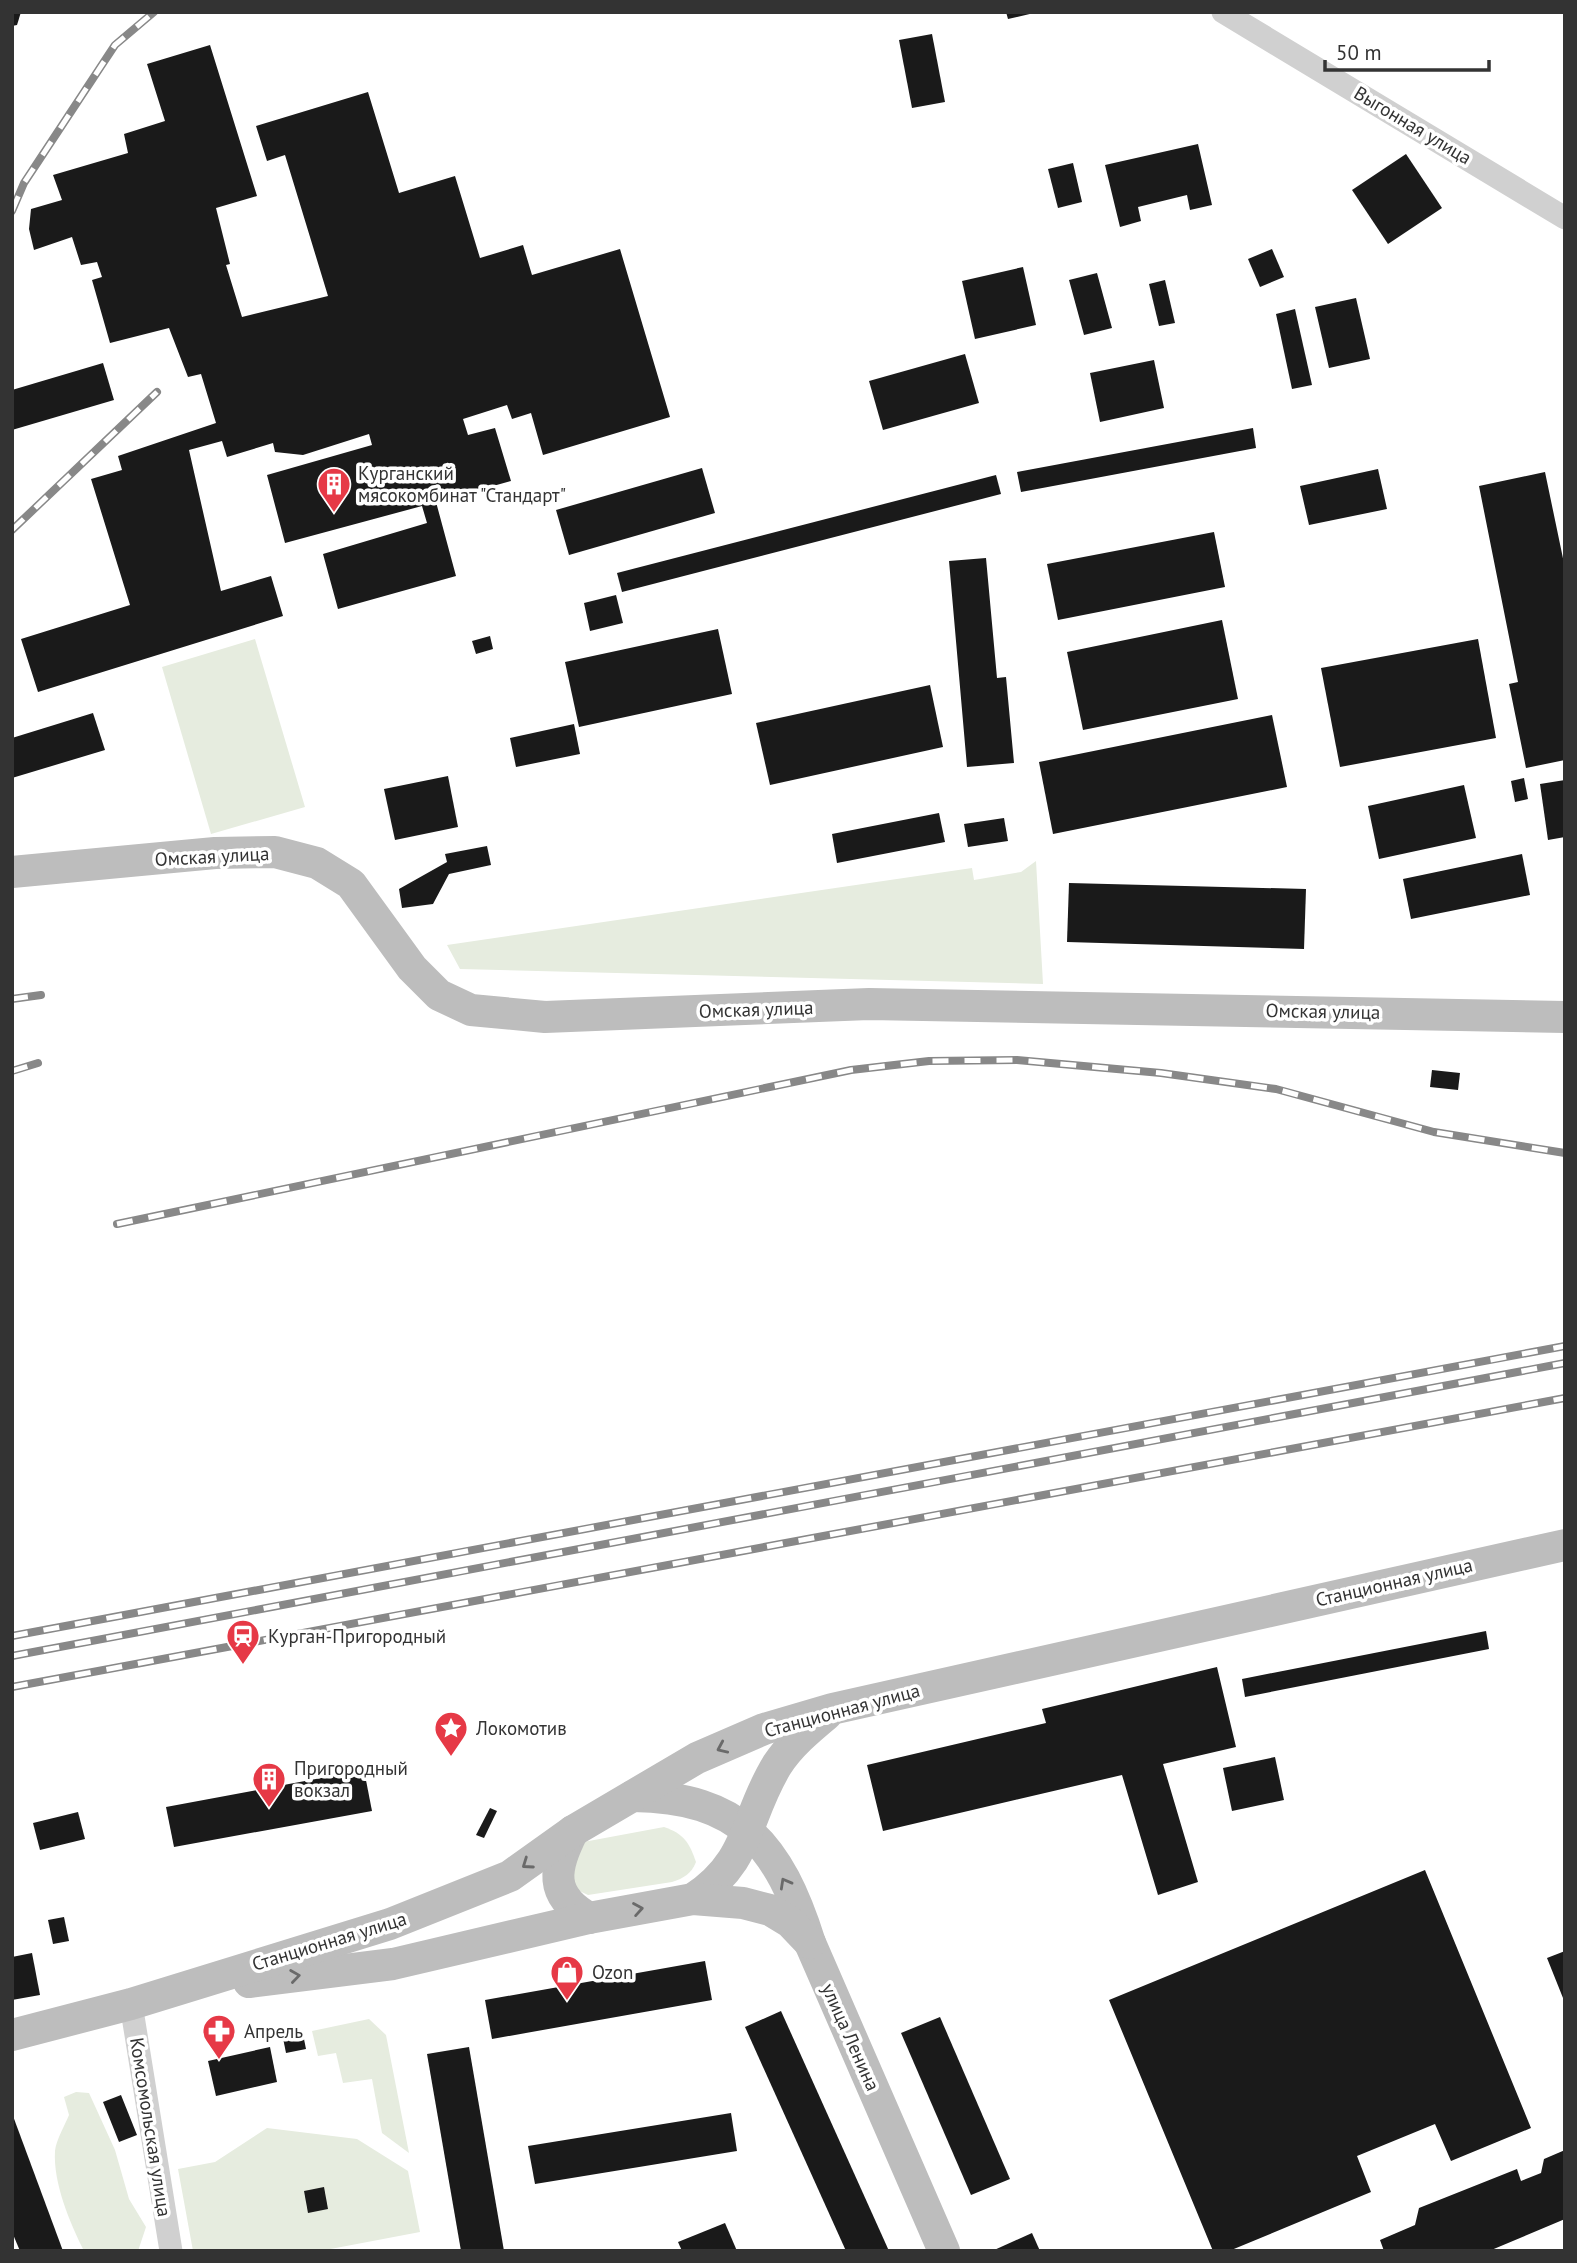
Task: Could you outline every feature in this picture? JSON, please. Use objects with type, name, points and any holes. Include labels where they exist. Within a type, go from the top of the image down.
[{"type":"main road","name":"Омская улица","points":[[12,872],[215,853],[275,852],[317,863],[351,884],[412,968],[439,995],[471,1010],[545,1017],[869,1004],[1565,1017]]},
{"type":"main road","name":"Станционная улица","points":[[12,2035],[131,2004],[390,1924],[510,1876],[573,1831],[697,1758],[764,1729],[832,1709],[1565,1545]]},
{"type":"main road","points":[[693,1899],[717,1883],[734,1862],[778,1765],[799,1738],[832,1709]]},
{"type":"main road","name":"улица Ленина","points":[[632,1796],[669,1797],[700,1802],[727,1814],[748,1830],[785,1881],[944,2251]]},
{"type":"main road","points":[[573,1831],[561,1855],[561,1893],[570,1907],[589,1918]]},
{"type":"main road","name":"Станционная улица","points":[[163,1994],[393,1964],[589,1918],[693,1899],[743,1903],[770,1910],[790,1923],[810,1943]]},
{"type":"street","name":"Выгонная улица","points":[[1223,12],[1565,218]]},
{"type":"street","name":"Комсомольская улица","points":[[131,2004],[171,2251]]},
{"type":"shaded area","points":[[255,639],[305,807],[211,834],[162,667]]},
{"type":"shaded area","points":[[1036,861],[1043,984],[460,969],[447,945],[972,868],[974,880],[1021,872]]},
{"type":"shaded area","points":[[664,1827],[681,1836],[696,1862],[684,1877],[672,1882],[588,1895],[571,1887],[578,1843]]},
{"type":"shaded area","points":[[369,2019],[386,2035],[409,2153],[382,2133],[372,2079],[343,2083],[336,2053],[318,2056],[312,2031]]},
{"type":"shaded area","points":[[76,2092],[89,2093],[115,2150],[129,2199],[146,2227],[138,2251],[84,2251],[68,2215],[57,2176],[55,2151],[69,2115],[64,2097]]},
{"type":"shaded area","points":[[267,2128],[357,2139],[408,2171],[420,2232],[320,2251],[193,2251],[178,2169],[215,2162]]},
{"type":"building","points":[[12,12],[21,12],[17,25],[12,26]]},
{"type":"building","points":[[1006,12],[1034,12],[1034,13],[1008,19]]},
{"type":"building","points":[[932,34],[945,102],[912,108],[899,40]]},
{"type":"building","points":[[210,45],[257,196],[216,208],[230,264],[226,265],[242,317],[328,296],[285,155],[267,161],[256,126],[368,92],[399,193],[455,176],[480,258],[523,245],[532,275],[620,249],[670,417],[543,455],[531,413],[512,419],[507,405],[463,419],[468,435],[495,428],[511,481],[436,502],[456,576],[338,609],[323,554],[427,523],[422,506],[285,543],[267,475],[372,445],[369,434],[303,455],[275,452],[273,443],[227,457],[222,441],[189,450],[221,591],[271,576],[283,616],[38,692],[21,639],[130,605],[91,479],[122,470],[118,456],[216,423],[201,374],[188,377],[169,328],[110,343],[92,280],[102,277],[97,262],[81,265],[72,237],[34,250],[29,229],[31,209],[62,200],[53,175],[128,153],[124,134],[165,121],[147,64]]},
{"type":"building","points":[[1198,144],[1212,205],[1190,210],[1187,195],[1138,207],[1141,221],[1120,227],[1105,165]]},
{"type":"building","points":[[1406,154],[1442,208],[1388,244],[1352,190]]},
{"type":"building","points":[[1073,163],[1082,202],[1058,208],[1048,169]]},
{"type":"building","points":[[1272,249],[1284,277],[1260,287],[1248,259]]},
{"type":"building","points":[[1023,267],[1036,325],[975,339],[962,281]]},
{"type":"building","points":[[1097,273],[1112,328],[1084,335],[1069,280]]},
{"type":"building","points":[[1165,280],[1175,323],[1159,326],[1149,284]]},
{"type":"building","points":[[1356,298],[1370,359],[1329,368],[1315,307]]},
{"type":"building","points":[[1295,309],[1312,385],[1292,389],[1276,314]]},
{"type":"building","points":[[965,354],[979,403],[883,430],[869,381]]},
{"type":"building","points":[[1154,360],[1164,408],[1100,422],[1090,373]]},
{"type":"building","points":[[103,363],[114,400],[12,430],[12,390]]},
{"type":"building","points":[[1253,428],[1256,448],[1021,492],[1017,472]]},
{"type":"building","points":[[702,468],[715,513],[569,555],[556,510]]},
{"type":"building","points":[[1378,469],[1387,509],[1309,525],[1300,486]]},
{"type":"building","points":[[1545,472],[1565,568],[1565,760],[1526,768],[1509,684],[1518,682],[1479,486]]},
{"type":"building","points":[[996,475],[1001,494],[622,592],[617,573]]},
{"type":"building","points":[[1214,532],[1225,587],[1058,620],[1047,564]]},
{"type":"building","points":[[986,558],[997,678],[1006,677],[1014,763],[967,767],[949,561]]},
{"type":"building","points":[[616,595],[623,623],[590,631],[584,603]]},
{"type":"building","points":[[1222,620],[1238,699],[1083,730],[1067,652]]},
{"type":"building","points":[[718,629],[732,694],[579,727],[565,662]]},
{"type":"building","points":[[490,636],[493,649],[476,654],[472,641]]},
{"type":"building","points":[[1478,639],[1496,738],[1340,767],[1321,668]]},
{"type":"building","points":[[930,685],[943,747],[770,785],[756,723]]},
{"type":"building","points":[[93,713],[105,750],[12,778],[12,738]]},
{"type":"building","points":[[1272,715],[1287,787],[1053,834],[1039,762]]},
{"type":"building","points":[[574,724],[580,754],[516,767],[510,738]]},
{"type":"building","points":[[448,776],[458,827],[395,840],[384,789]]},
{"type":"building","points":[[1524,778],[1528,799],[1515,802],[1511,781]]},
{"type":"building","points":[[1565,780],[1565,837],[1548,840],[1540,784]]},
{"type":"building","points":[[1464,785],[1476,838],[1379,859],[1368,806]]},
{"type":"building","points":[[939,813],[945,842],[837,863],[832,834]]},
{"type":"building","points":[[1004,818],[1008,841],[968,847],[964,824]]},
{"type":"building","points":[[487,846],[491,865],[449,874],[433,904],[402,908],[399,889],[447,862],[445,854]]},
{"type":"building","points":[[1522,854],[1530,895],[1411,919],[1403,879]]},
{"type":"building","points":[[1069,883],[1306,889],[1304,949],[1067,942]]},
{"type":"building","points":[[1432,1070],[1460,1073],[1458,1090],[1430,1087]]},
{"type":"building","points":[[1486,1631],[1489,1649],[1245,1697],[1242,1679]]},
{"type":"building","points":[[1217,1667],[1236,1747],[1163,1764],[1198,1882],[1158,1895],[1122,1775],[883,1831],[867,1765],[1046,1723],[1042,1709]]},
{"type":"building","points":[[565,1725],[567,1733],[550,1736],[548,1729]]},
{"type":"building","points":[[1275,1757],[1284,1800],[1232,1811],[1223,1768]]},
{"type":"building","name":"Пригородный вокзал","points":[[364,1770],[372,1811],[174,1847],[166,1807]]},
{"type":"building","points":[[490,1808],[497,1811],[484,1838],[476,1835]]},
{"type":"building","points":[[78,1812],[85,1839],[40,1850],[33,1823]]},
{"type":"building","points":[[1425,1870],[1531,2128],[1451,2161],[1435,2124],[1357,2156],[1371,2192],[1229,2251],[1213,2251],[1109,2000]]},
{"type":"building","points":[[64,1917],[69,1941],[53,1944],[48,1920]]},
{"type":"building","points":[[1565,1951],[1565,2003],[1547,1958]]},
{"type":"building","points":[[32,1953],[40,1995],[12,2000],[12,1957]]},
{"type":"building","points":[[705,1961],[712,2000],[492,2039],[485,2000]]},
{"type":"building","points":[[781,2011],[889,2251],[846,2251],[745,2027]]},
{"type":"building","points":[[940,2017],[1010,2179],[971,2195],[901,2033]]},
{"type":"building","points":[[302,2029],[306,2049],[286,2053],[282,2033]]},
{"type":"building","points":[[270,2047],[277,2082],[216,2096],[208,2061]]},
{"type":"building","points":[[469,2047],[504,2251],[461,2251],[427,2054]]},
{"type":"building","points":[[121,2095],[137,2135],[119,2142],[103,2102]]},
{"type":"building","points":[[731,2113],[737,2151],[535,2184],[528,2146]]},
{"type":"building","points":[[13,2116],[63,2251],[20,2251],[12,2232]]},
{"type":"building","points":[[1565,2150],[1565,2219],[1489,2251],[1384,2251],[1380,2240],[1415,2225],[1419,2208],[1517,2169],[1521,2181],[1541,2173],[1544,2159]]},
{"type":"building","points":[[324,2187],[328,2209],[308,2213],[304,2191]]},
{"type":"building","points":[[725,2223],[737,2251],[682,2251],[678,2242]]},
{"type":"building","points":[[1032,2233],[1040,2251],[992,2251]]},
{"type":"railway","points":[[12,211],[24,183],[115,45],[154,12]]},
{"type":"railway","points":[[12,530],[157,392]]},
{"type":"railway","points":[[12,999],[41,995]]},
{"type":"railway","points":[[117,1224],[851,1070],[929,1061],[1017,1060],[1161,1073],[1276,1089],[1434,1132],[1565,1153]]},
{"type":"railway","points":[[12,1071],[38,1063]]},
{"type":"railway","points":[[12,1636],[1565,1346]]},
{"type":"railway","points":[[12,1656],[1565,1363]]},
{"type":"railway","points":[[12,1687],[1565,1398]]},
{"type":"place","name":"Курганский мясокомбинат \"Стандарт\"","points":[[334,514]]},
{"type":"place","name":"Курган-Пригородный","points":[[243,1666]]},
{"type":"place","name":"Локомотив","points":[[451,1758]]},
{"type":"place","name":"Пригородный вокзал","points":[[269,1809]]},
{"type":"place","name":"Ozon","points":[[567,2002]]},
{"type":"place","name":"Апрель","points":[[219,2061]]}]
